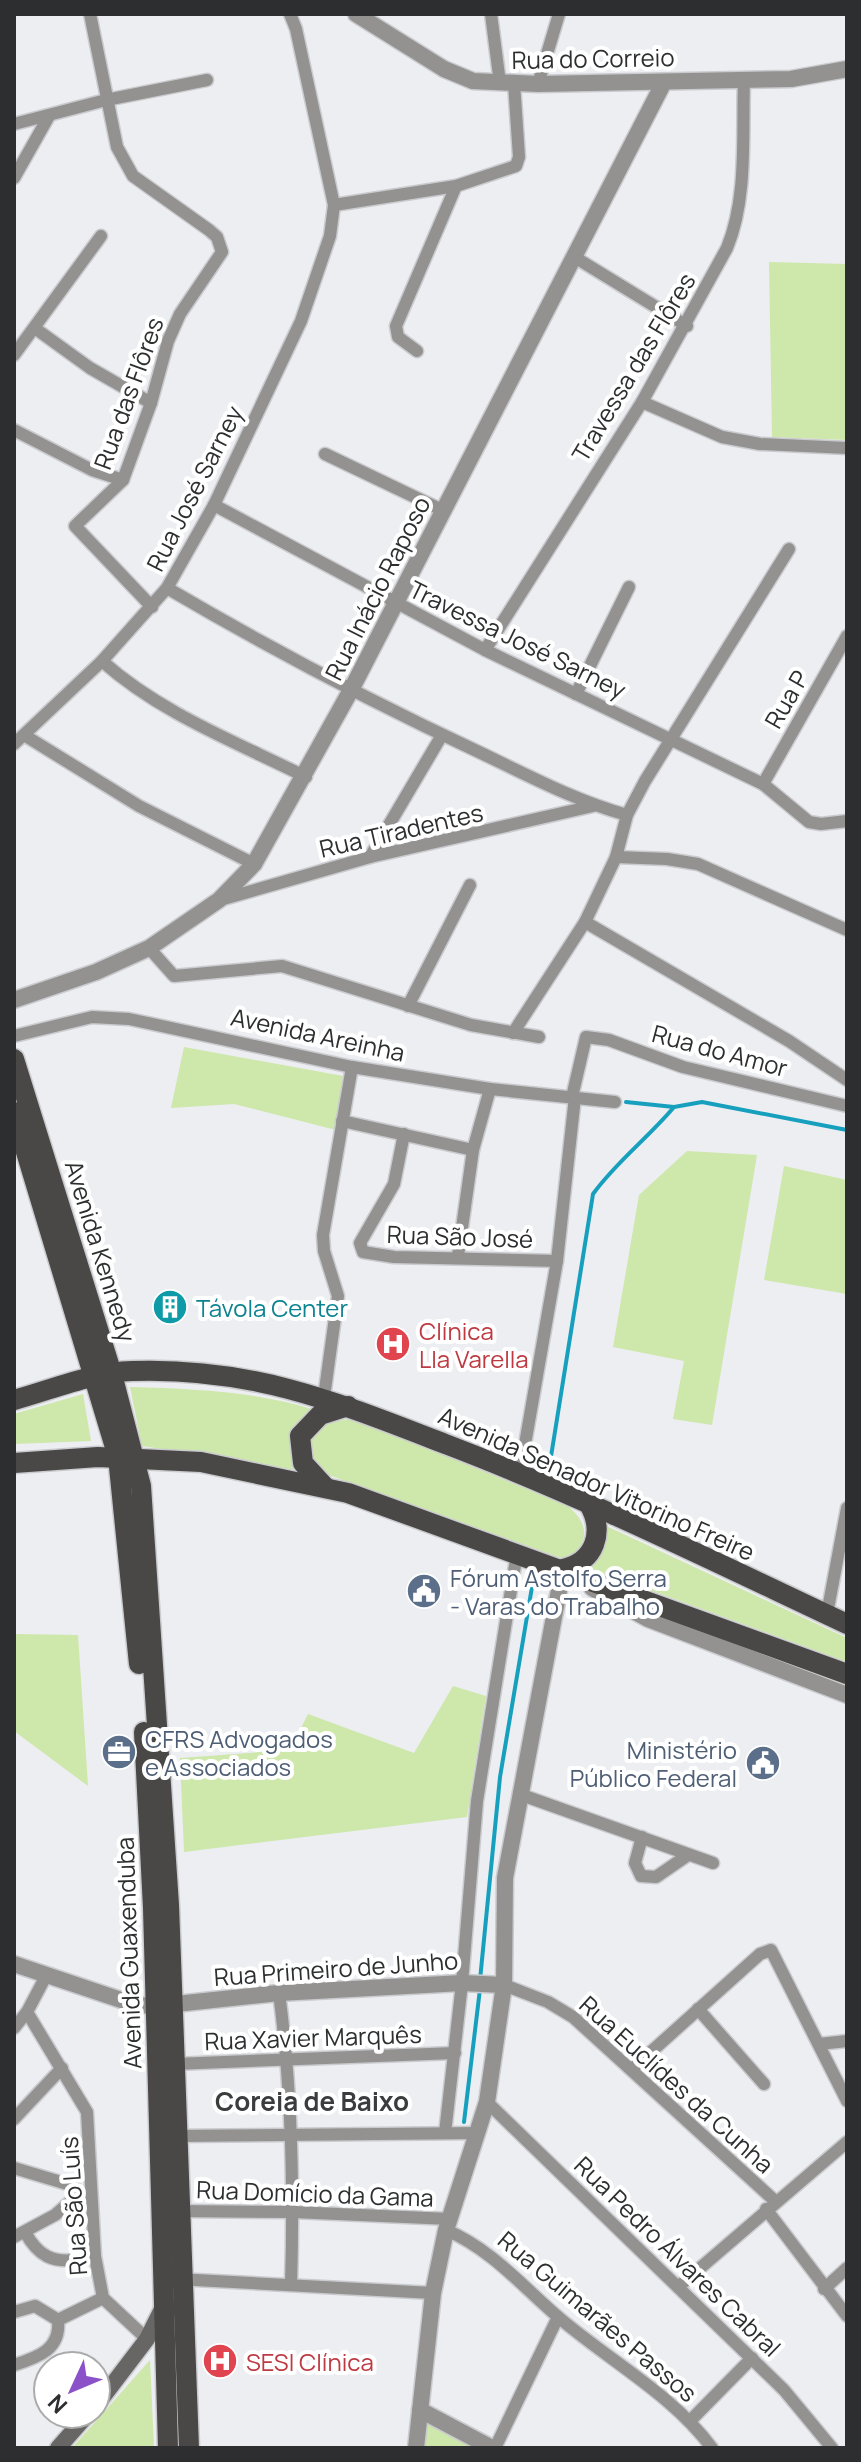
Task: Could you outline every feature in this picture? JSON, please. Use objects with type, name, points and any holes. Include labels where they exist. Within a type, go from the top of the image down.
[{"type":"main road","name":"Avenida Kennedy","points":[[14,1059],[127,1458]]},
{"type":"main road","name":"Avenida Kennedy","points":[[14,1112],[103,1376]]},
{"type":"main road","name":"Avenida Senador Vitorino Freire","points":[[14,1400],[103,1376],[227,1374],[324,1397],[520,1473],[847,1624]]},
{"type":"main road","points":[[327,1488],[306,1468],[299,1452],[300,1436],[320,1415],[348,1406]]},
{"type":"main road","points":[[14,1463],[127,1458],[166,1460],[238,1468],[327,1488],[517,1553],[847,1674]]},
{"type":"main road","name":"Avenida Guaxenduba","points":[[127,1458],[141,1486],[173,2279],[189,2448]]},
{"type":"main road","name":"Avenida Guaxenduba","points":[[127,1458],[164,2005],[174,2064],[178,2211],[173,2279],[165,2302],[164,2362],[171,2448]]},
{"type":"main road","points":[[141,1486],[153,1466],[166,1460]]},
{"type":"main road","points":[[567,1571],[583,1561],[593,1548],[597,1527],[589,1504]]},
{"type":"main road","points":[[112,2385],[147,2339],[165,2302]]},
{"type":"main road","points":[[58,2448],[74,2430]]},
{"type":"street","points":[[90,14],[106,100]]},
{"type":"street","points":[[290,14],[296,29],[334,205],[456,186],[510,170],[519,162],[507,83],[491,14]]},
{"type":"street","name":"Rua do Correio","points":[[356,14],[444,69],[473,81],[538,84],[744,80],[824,75],[847,69]]},
{"type":"street","points":[[538,84],[559,14]]},
{"type":"street","points":[[14,124],[106,100],[207,80]]},
{"type":"street","name":"Travessa das Flôres","points":[[485,650],[642,402],[687,326],[736,227],[744,80]]},
{"type":"street","name":"Rua Inácio Raposo","points":[[14,1000],[96,972],[149,948],[219,900],[254,864],[306,777],[664,82]]},
{"type":"street","name":"Rua das Flôres","points":[[106,100],[125,166],[133,176],[217,237],[222,252],[180,314],[168,341],[151,403],[123,480],[75,528],[152,607]]},
{"type":"street","points":[[14,178],[49,116]]},
{"type":"street","points":[[417,351],[398,337],[396,326],[456,186]]},
{"type":"street","name":"Rua José Sarney","points":[[19,740],[102,661],[167,588],[214,505],[301,321],[330,236],[334,205]]},
{"type":"street","points":[[14,355],[36,329],[101,236]]},
{"type":"street","points":[[576,258],[687,326]]},
{"type":"street","points":[[36,329],[90,368],[151,403]]},
{"type":"street","points":[[642,402],[722,437],[760,444],[847,448]]},
{"type":"street","points":[[14,430],[92,470],[123,480]]},
{"type":"street","points":[[325,454],[444,511]]},
{"type":"street","name":"Travessa José Sarney","points":[[214,505],[485,650],[763,784],[809,822],[847,821]]},
{"type":"street","points":[[513,1033],[585,922],[616,857],[627,815],[670,737],[789,549]]},
{"type":"street","points":[[576,694],[629,587]]},
{"type":"street","points":[[167,588],[351,690],[442,735],[593,806],[627,815]]},
{"type":"street","name":"Rua P","points":[[763,784],[847,636]]},
{"type":"street","points":[[102,661],[139,692],[306,777]]},
{"type":"street","points":[[370,857],[442,735]]},
{"type":"street","points":[[19,740],[254,864]]},
{"type":"street","name":"Rua Tiradentes","points":[[219,900],[370,857],[593,806]]},
{"type":"street","points":[[616,857],[698,864],[847,930]]},
{"type":"street","points":[[408,1006],[470,885]]},
{"type":"street","points":[[585,922],[789,1041],[847,1080]]},
{"type":"street","points":[[149,948],[174,976],[282,966],[471,1025],[539,1037]]},
{"type":"street","name":"Avenida Areinha","points":[[14,1036],[92,1017],[129,1019],[352,1067],[490,1089],[615,1102]]},
{"type":"street","name":"Rua do Amor","points":[[573,1097],[586,1037],[609,1040],[683,1067],[847,1106]]},
{"type":"street","points":[[324,1397],[338,1296],[324,1251],[323,1235],[352,1067]]},
{"type":"street","points":[[458,1256],[473,1150],[490,1089]]},
{"type":"street","points":[[520,1473],[557,1261],[573,1097]]},
{"type":"street","points":[[342,1121],[473,1150]]},
{"type":"street","name":"Rua São José","points":[[404,1134],[394,1184],[360,1243],[363,1252],[394,1257],[458,1256],[557,1261]]},
{"type":"street","points":[[827,1614],[847,1508]]},
{"type":"street","points":[[445,2133],[467,1983],[477,1801],[517,1553]]},
{"type":"street","points":[[416,2448],[433,2293],[448,2225],[487,2102],[505,1878],[519,1794],[567,1571],[620,1606],[648,1619],[847,1695]]},
{"type":"street","points":[[519,1794],[713,1863]]},
{"type":"street","points":[[642,1837],[635,1863],[641,1876],[656,1877],[688,1855]]},
{"type":"street","points":[[633,2068],[760,1954],[771,1950],[777,1956],[847,2101]]},
{"type":"street","name":"Rua Primeiro de Junho","points":[[14,1964],[136,2005],[279,1993],[467,1983],[498,1985]]},
{"type":"street","points":[[14,2028],[27,2012],[46,1976]]},
{"type":"street","name":"Rua Euclídes da Cunha","points":[[498,1985],[548,2002],[573,2017],[633,2068],[660,2099],[770,2205],[824,2289],[847,2316]]},
{"type":"street","points":[[279,1993],[288,2060],[293,2212],[291,2285]]},
{"type":"street","points":[[698,2009],[764,2084]]},
{"type":"street","name":"Rua São Luís","points":[[27,2012],[62,2068],[90,2122],[95,2256],[103,2298],[147,2339]]},
{"type":"street","points":[[819,2044],[847,2041]]},
{"type":"street","name":"Rua Xavier Marquês","points":[[174,2064],[455,2053]]},
{"type":"street","points":[[14,2119],[62,2068]]},
{"type":"street","name":"Rua Pedro Álvares Cabral","points":[[487,2102],[784,2390],[832,2448]]},
{"type":"street","points":[[176,2136],[478,2133]]},
{"type":"street","points":[[678,2287],[847,2142]]},
{"type":"street","points":[[14,2169],[76,2190],[55,2215],[19,2235],[47,2257],[66,2262],[80,2259]]},
{"type":"street","name":"Rua Domício da Gama","points":[[178,2211],[293,2212],[448,2225]]},
{"type":"street","name":"Rua Guimarães Passos","points":[[448,2225],[487,2252],[558,2317],[690,2421],[712,2448]]},
{"type":"street","points":[[824,2289],[847,2268]]},
{"type":"street","points":[[173,2279],[433,2293]]},
{"type":"street","points":[[58,2320],[103,2298]]},
{"type":"street","points":[[14,2312],[35,2306],[58,2320]]},
{"type":"street","points":[[420,2410],[494,2448],[558,2317]]},
{"type":"street","points":[[14,2365],[48,2351],[59,2333],[58,2320]]},
{"type":"street","points":[[690,2421],[752,2358]]},
{"type":"green space","points":[[769,262],[847,264],[847,440],[772,437]]},
{"type":"green space","points":[[184,1047],[343,1076],[336,1130],[234,1104],[171,1108]]},
{"type":"green space","points":[[687,1151],[757,1155],[712,1425],[673,1419],[684,1361],[613,1347],[639,1195]]},
{"type":"green space","points":[[784,1166],[847,1180],[847,1294],[764,1280]]},
{"type":"green space","points":[[130,1387],[247,1395],[315,1410],[291,1438],[297,1470],[142,1446]]},
{"type":"green space","points":[[83,1394],[91,1441],[14,1444],[14,1414]]},
{"type":"green space","points":[[354,1418],[568,1506],[583,1525],[582,1544],[573,1558],[564,1559],[326,1474],[309,1461],[307,1437],[322,1424]]},
{"type":"green space","points":[[602,1524],[847,1638],[847,1662],[587,1567]]},
{"type":"green space","points":[[14,1629],[15,1634],[78,1635],[88,1786],[14,1731]]},
{"type":"green space","points":[[453,1686],[486,1696],[467,1817],[184,1852],[180,1758],[290,1750],[308,1714],[414,1753]]},
{"type":"green space","points":[[150,2360],[154,2448],[72,2448],[88,2430],[112,2430],[112,2403]]},
{"type":"green space","points":[[426,2420],[482,2448],[424,2448]]},
{"type":"waterway","points":[[626,1102],[674,1107],[702,1102],[847,1130]]},
{"type":"waterway","points":[[549,1469],[593,1194],[674,1107]]},
{"type":"waterway","points":[[480,1980],[500,1777],[534,1575]]},
{"type":"waterway","points":[[464,2122],[480,1989]]},
{"type":"place","name":"Távola Center","points":[[170,1307]]},
{"type":"place","name":"Clínica LIa Varella","points":[[393,1344]]},
{"type":"place","name":"Fórum Astolfo Serra - Varas do Trabalho","points":[[424,1591]]},
{"type":"place","name":"CFRS Advogados e Associados","points":[[119,1752]]},
{"type":"place","name":"Ministério Público Federal","points":[[763,1763]]},
{"type":"place","name":"SESI Clínica","points":[[220,2361]]},
{"type":"district","name":"Coreia de Baixo","points":[[312,2101]]}]
